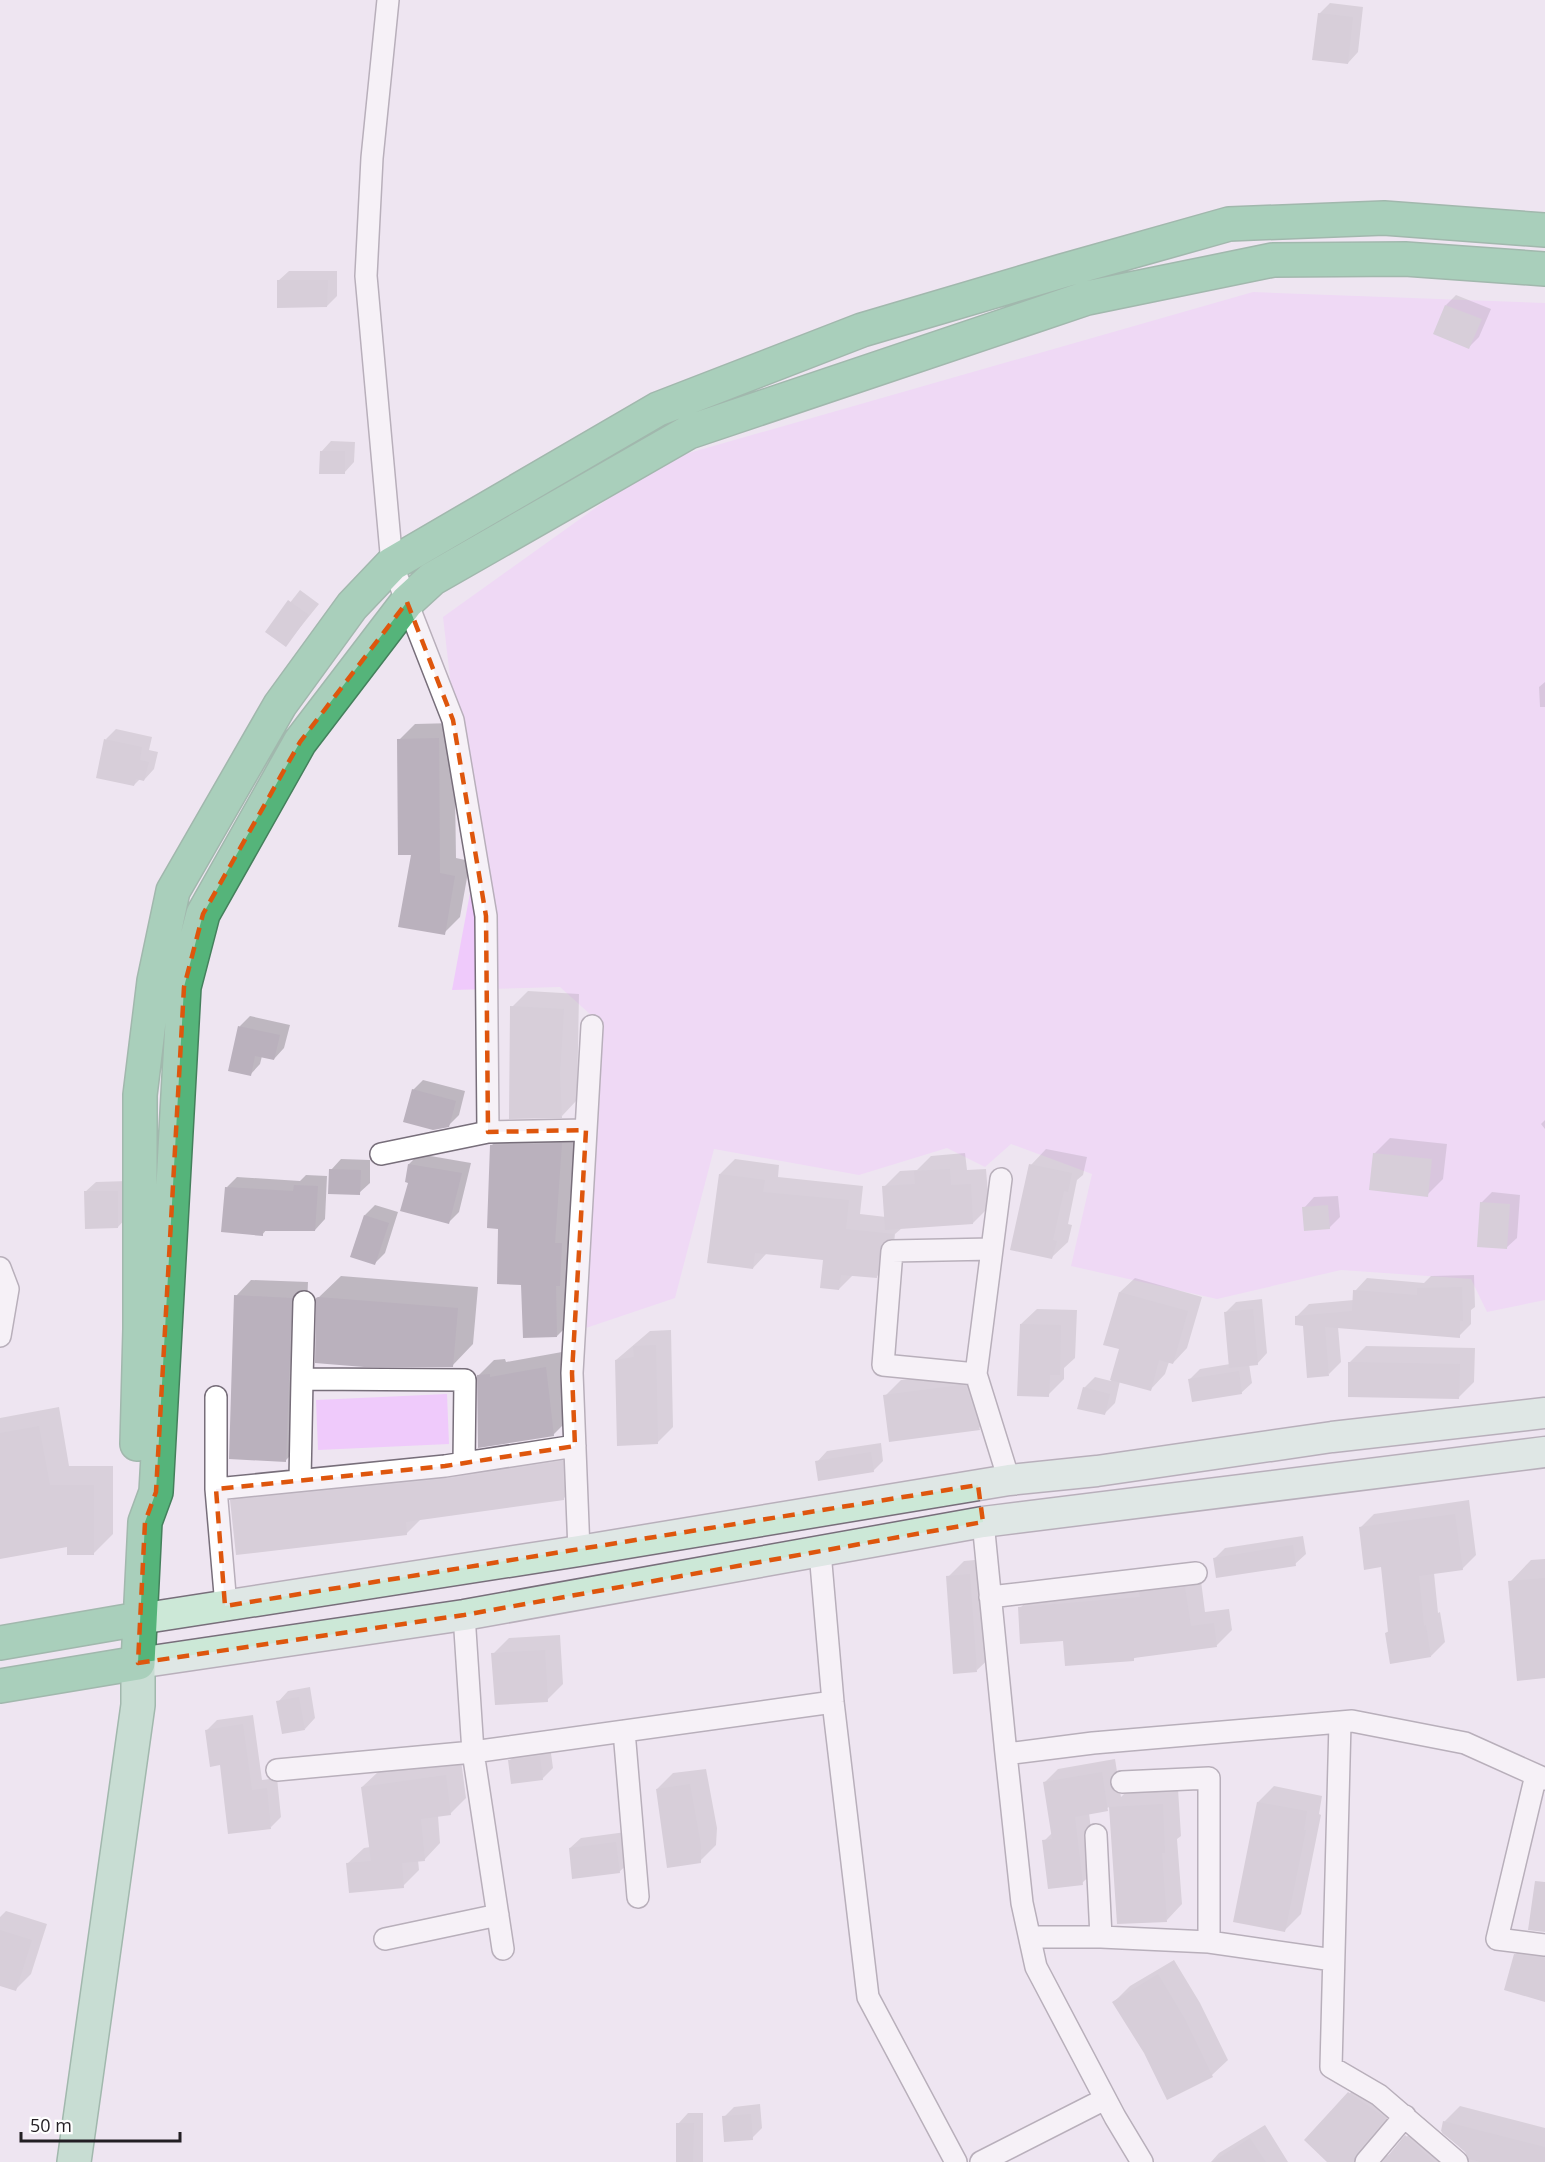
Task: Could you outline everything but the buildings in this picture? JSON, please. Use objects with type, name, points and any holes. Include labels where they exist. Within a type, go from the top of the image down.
[{"type":"highway","points":[[145,1522],[135,1493],[140,1329],[140,1095],[154,981],[173,891],[280,705],[352,606],[392,564],[658,409],[862,330],[1062,270],[1229,224],[1384,218],[1545,230]]},
{"type":"highway","points":[[0,1686],[138,1663],[145,1522],[156,1492],[184,987],[203,914],[300,742],[407,602],[432,579],[689,432],[1087,298],[1273,260],[1405,259],[1545,269]]},
{"type":"highway","points":[[0,1642],[139,1619]]},
{"type":"main road","points":[[139,1619],[579,1551],[1009,1480],[1097,1471],[1321,1438],[1545,1413]]},
{"type":"main road","points":[[74,2162],[138,1705],[138,1663],[464,1615],[982,1522],[1545,1452]]},
{"type":"main road","points":[[978,1485],[982,1522]]},
{"type":"street","points":[[388,0],[372,158],[366,276],[392,564],[453,720],[486,916],[488,1132]]},
{"type":"street","points":[[579,1551],[572,1373],[592,1026]]},
{"type":"street","points":[[381,1154],[488,1132],[586,1130]]},
{"type":"street","points":[[1001,1179],[976,1374],[1009,1480]]},
{"type":"street","points":[[976,1374],[883,1365],[892,1251],[993,1249]]},
{"type":"street","points":[[0,1268],[8,1289],[0,1336]]},
{"type":"street","points":[[300,1480],[304,1302]]},
{"type":"street","points":[[302,1379],[465,1380],[464,1463]]},
{"type":"street","points":[[216,1397],[216,1488],[226,1606]]},
{"type":"street","points":[[216,1488],[464,1463],[575,1446]]},
{"type":"street","points":[[982,1522],[1022,1903],[1036,1967],[1105,2098],[1142,2162]]},
{"type":"street","points":[[820,1552],[833,1702],[868,1997],[956,2162]]},
{"type":"street","points":[[990,1597],[1196,1573]]},
{"type":"street","points":[[464,1615],[473,1752],[503,1949]]},
{"type":"street","points":[[277,1770],[473,1752],[833,1702]]},
{"type":"street","points":[[1006,1754],[1093,1743],[1352,1722],[1465,1743],[1540,1777],[1497,1939],[1545,1945]]},
{"type":"street","points":[[1340,1723],[1331,2067],[1379,2095],[1405,2116],[1449,2160]]},
{"type":"street","points":[[624,1731],[638,1897]]},
{"type":"street","points":[[1122,1782],[1209,1778],[1209,1942]]},
{"type":"street","points":[[1096,1835],[1101,1936]]},
{"type":"street","points":[[385,1939],[498,1915]]},
{"type":"street","points":[[1030,1937],[1101,1936],[1209,1942],[1333,1960]]},
{"type":"street","points":[[981,2162],[1105,2098]]},
{"type":"street","points":[[1366,2162],[1405,2116]]},
{"type":"highlighted area","points":[[407,602],[453,720],[486,916],[488,1132],[586,1130],[572,1373],[575,1446],[445,1466],[216,1489],[225,1606],[978,1485],[983,1522],[464,1615],[138,1663],[145,1522],[156,1492],[184,987],[203,914],[300,742]]},
{"type":"shaded area","points":[[1253,292],[1545,303],[1545,1300],[1487,1312],[1471,1279],[1341,1270],[1217,1299],[1071,1266],[1092,1174],[1011,1144],[985,1167],[947,1148],[859,1175],[714,1149],[675,1298],[580,1330],[592,1016],[560,987],[452,990],[473,877],[443,617],[661,461]]},
{"type":"shaded area","points":[[447,1394],[449,1444],[318,1450],[316,1400]]}]
